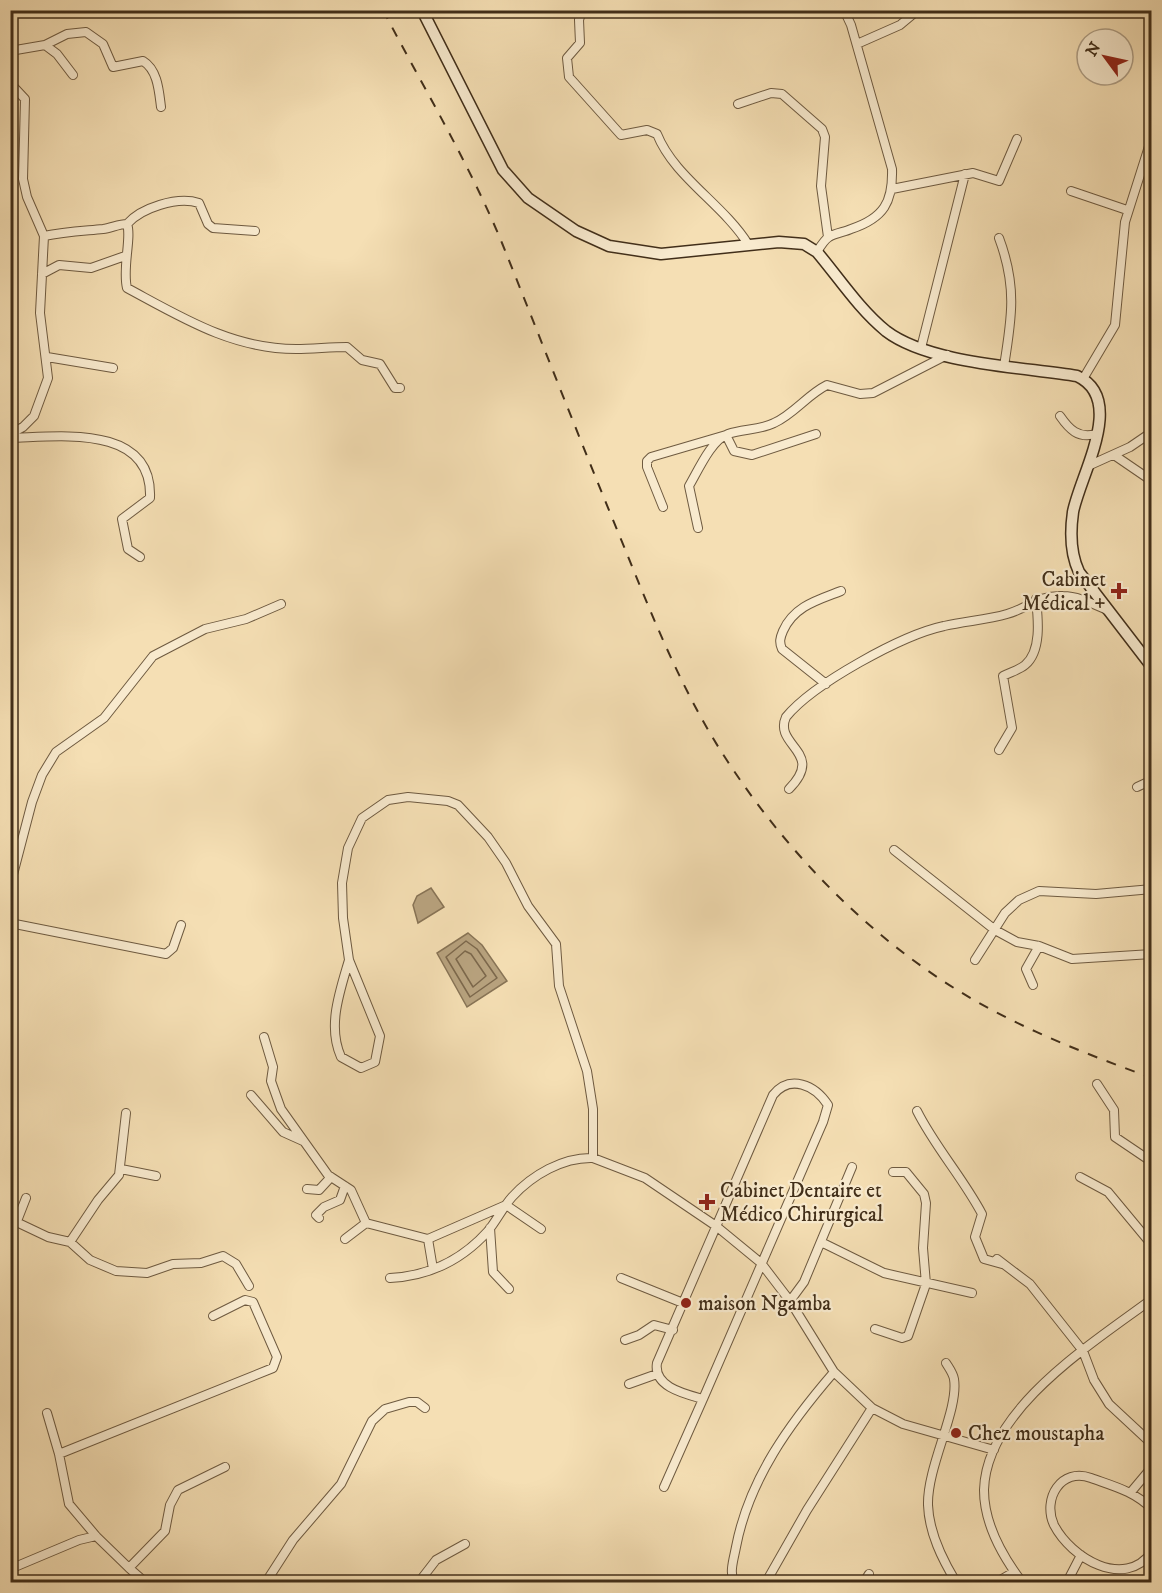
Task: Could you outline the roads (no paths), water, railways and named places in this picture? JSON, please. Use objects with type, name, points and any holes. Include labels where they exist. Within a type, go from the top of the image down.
[{"type":"street","points":[[422,10],[503,170],[518,189],[550,215],[600,242],[660,254],[748,244],[796,242],[817,252],[878,323],[904,342],[948,355],[1083,380],[1096,391],[1098,397],[1094,452],[1073,512],[1072,554],[1079,572],[1152,667]]},
{"type":"street","points":[[582,10],[579,20],[580,43],[567,58],[569,77],[621,135],[647,130],[657,134],[674,163],[725,212],[748,244]]},
{"type":"street","points":[[817,252],[828,237],[861,226],[879,214],[886,206],[892,189],[892,169],[844,10]]},
{"type":"street","points":[[856,44],[900,25],[918,10]]},
{"type":"street","points":[[10,51],[45,45],[68,34],[83,31],[103,44],[113,67],[143,61],[152,70],[161,107]]},
{"type":"street","points":[[45,45],[57,54],[73,75]]},
{"type":"street","points":[[10,83],[24,99],[23,179],[27,197],[44,236],[40,313],[48,378],[39,406],[28,424],[10,436]]},
{"type":"street","points":[[738,104],[771,93],[782,94],[822,129],[825,136],[821,186],[828,237]]},
{"type":"street","points":[[1083,380],[1115,325],[1121,244],[1127,210],[1152,137]]},
{"type":"street","points":[[892,189],[973,173],[999,181],[1017,139]]},
{"type":"street","points":[[921,348],[965,174]]},
{"type":"street","points":[[1071,191],[1127,210]]},
{"type":"street","points":[[44,236],[127,224],[137,214],[169,203],[196,202],[202,207],[210,226],[255,231]]},
{"type":"street","points":[[127,224],[128,237],[124,256],[127,288],[188,322],[215,334],[273,348],[347,347],[362,360],[380,364],[395,388],[400,388]]},
{"type":"street","points":[[999,238],[1006,260],[1013,300],[1004,366]]},
{"type":"street","points":[[42,274],[59,265],[91,268],[124,256]]},
{"type":"street","points":[[663,507],[647,461],[651,457],[772,424],[794,411],[815,391],[827,385],[860,394],[873,393],[948,355]]},
{"type":"street","points":[[47,357],[113,368]]},
{"type":"street","points":[[1060,416],[1070,430],[1080,435],[1096,434]]},
{"type":"street","points":[[1088,466],[1152,432]]},
{"type":"street","points":[[726,435],[729,446],[734,451],[752,455],[816,434]]},
{"type":"street","points":[[698,528],[689,486],[713,447],[726,435]]},
{"type":"street","points":[[10,436],[65,436],[107,440],[139,460],[147,481],[150,498],[122,519],[128,549],[140,557]]},
{"type":"street","points":[[1114,454],[1152,481]]},
{"type":"street","points":[[10,456],[13,470],[10,479]]},
{"type":"street","points":[[826,684],[782,649],[780,640],[792,616],[804,606],[841,591]]},
{"type":"street","points":[[789,789],[801,776],[803,769],[799,752],[783,733],[782,725],[789,714],[826,684],[866,659],[942,626],[1009,614],[1036,599],[1063,596],[1078,598],[1108,610]]},
{"type":"street","points":[[999,750],[1010,735],[1012,723],[1003,676],[1023,667],[1032,658],[1038,622],[1036,599]]},
{"type":"street","points":[[10,886],[32,802],[42,775],[56,752],[104,718],[153,656],[205,628],[246,619],[281,604]]},
{"type":"street","points":[[1137,787],[1152,780]]},
{"type":"street","points":[[349,960],[338,998],[335,1042],[341,1057],[361,1068],[375,1062],[380,1036],[349,960],[342,900],[342,874],[348,848],[362,818],[388,800],[408,797],[448,801],[458,805],[488,837],[506,863],[515,885],[528,906],[556,944],[559,987],[587,1071],[592,1109],[593,1158]]},
{"type":"street","points":[[894,850],[995,930],[1017,942],[1039,946],[1072,959],[1152,954]]},
{"type":"street","points":[[975,960],[1011,906],[1039,891],[1096,894],[1152,889]]},
{"type":"street","points":[[10,923],[166,954],[172,948],[181,925]]},
{"type":"street","points":[[1033,985],[1026,969],[1039,946]]},
{"type":"street","points":[[273,1067],[271,1081],[281,1109],[331,1177],[351,1190],[366,1223]]},
{"type":"street","points":[[664,1487],[703,1399],[823,1122],[828,1105],[817,1093],[789,1083],[779,1087],[773,1095],[657,1363],[657,1374],[660,1379],[676,1391],[703,1399]]},
{"type":"street","points":[[1097,1084],[1114,1110],[1115,1137],[1152,1162]]},
{"type":"street","points":[[251,1095],[258,1100],[283,1132],[303,1141]]},
{"type":"street","points":[[917,1111],[927,1131],[953,1166],[982,1214],[975,1237],[984,1259],[1000,1261],[1030,1284],[1083,1351],[1094,1380],[1108,1404],[1152,1444]]},
{"type":"street","points":[[70,1242],[98,1200],[116,1182],[121,1169],[126,1113]]},
{"type":"street","points":[[390,1278],[406,1277],[451,1262],[490,1228],[521,1189],[554,1167],[580,1158],[593,1158],[645,1178],[716,1226],[761,1263],[790,1301],[834,1372],[872,1408],[903,1424],[994,1450]]},
{"type":"street","points":[[790,1301],[800,1290],[852,1167]]},
{"type":"street","points":[[121,1169],[156,1176]]},
{"type":"street","points":[[875,1329],[902,1338],[908,1336],[926,1284],[923,1248],[926,1199],[906,1172],[893,1172]]},
{"type":"street","points":[[307,1189],[319,1190],[331,1177]]},
{"type":"street","points":[[1080,1177],[1108,1192],[1152,1245]]},
{"type":"street","points":[[320,1218],[316,1215],[324,1207],[340,1200],[345,1186]]},
{"type":"street","points":[[26,1198],[14,1220],[39,1233],[70,1242],[90,1260],[126,1273],[147,1273],[173,1264],[201,1263],[223,1256],[236,1264],[249,1286]]},
{"type":"street","points":[[506,1205],[541,1229]]},
{"type":"street","points":[[366,1223],[428,1239],[506,1205]]},
{"type":"street","points":[[345,1239],[366,1223]]},
{"type":"street","points":[[490,1228],[493,1272],[509,1289]]},
{"type":"street","points":[[428,1239],[433,1269]]},
{"type":"street","points":[[821,1242],[884,1273],[972,1293]]},
{"type":"street","points":[[621,1278],[683,1303]]},
{"type":"street","points":[[1022,1582],[997,1540],[986,1507],[986,1476],[994,1450],[1027,1401],[1083,1351],[1152,1299]]},
{"type":"street","points":[[59,1454],[273,1368],[277,1357],[253,1302],[245,1300],[213,1316]]},
{"type":"street","points":[[625,1340],[639,1335],[654,1325],[673,1330]]},
{"type":"street","points":[[946,1363],[954,1379],[954,1392],[929,1489],[929,1514],[938,1546],[956,1582]]},
{"type":"street","points":[[734,1582],[732,1574],[737,1540],[754,1490],[784,1434],[834,1372]]},
{"type":"street","points":[[629,1384],[657,1374]]},
{"type":"street","points":[[266,1582],[293,1540],[341,1484],[372,1421],[385,1409],[410,1402],[417,1402],[425,1408]]},
{"type":"street","points":[[766,1582],[807,1510],[872,1408]]},
{"type":"street","points":[[47,1413],[59,1454],[69,1504],[96,1536],[145,1582]]},
{"type":"street","points":[[129,1568],[165,1531],[170,1505],[178,1490],[225,1467]]},
{"type":"street","points":[[1131,1492],[1152,1467]]},
{"type":"street","points":[[1152,1509],[1131,1492],[1077,1474],[1067,1476],[1057,1485],[1053,1497],[1053,1523],[1081,1555],[1092,1563],[1116,1569],[1138,1564],[1152,1552]]},
{"type":"street","points":[[10,1569],[79,1540],[96,1536]]},
{"type":"street","points":[[419,1582],[436,1560],[465,1544]]},
{"type":"street","points":[[1067,1582],[1081,1555]]},
{"type":"street","points":[[998,1582],[1014,1572]]},
{"type":"street","points":[[864,1582],[869,1574]]},
{"type":"water","points":[[431,888],[444,907],[418,923],[413,905],[417,896]]},
{"type":"water","points":[[468,933],[482,945],[507,981],[467,1007],[437,953]]},
{"type":"railway","points":[[383,10],[489,213],[609,511],[672,660],[714,740],[751,796],[774,826],[824,882],[880,934],[940,979],[1017,1023],[1152,1078]]},
{"type":"place","name":"Cabinet Médical +","points":[[1119,591]]},
{"type":"place","name":"Cabinet Dentaire et Médico Chirurgical","points":[[707,1202]]},
{"type":"place","name":"maison Ngamba","points":[[686,1303]]},
{"type":"place","name":"Chez moustapha","points":[[956,1433]]}]
